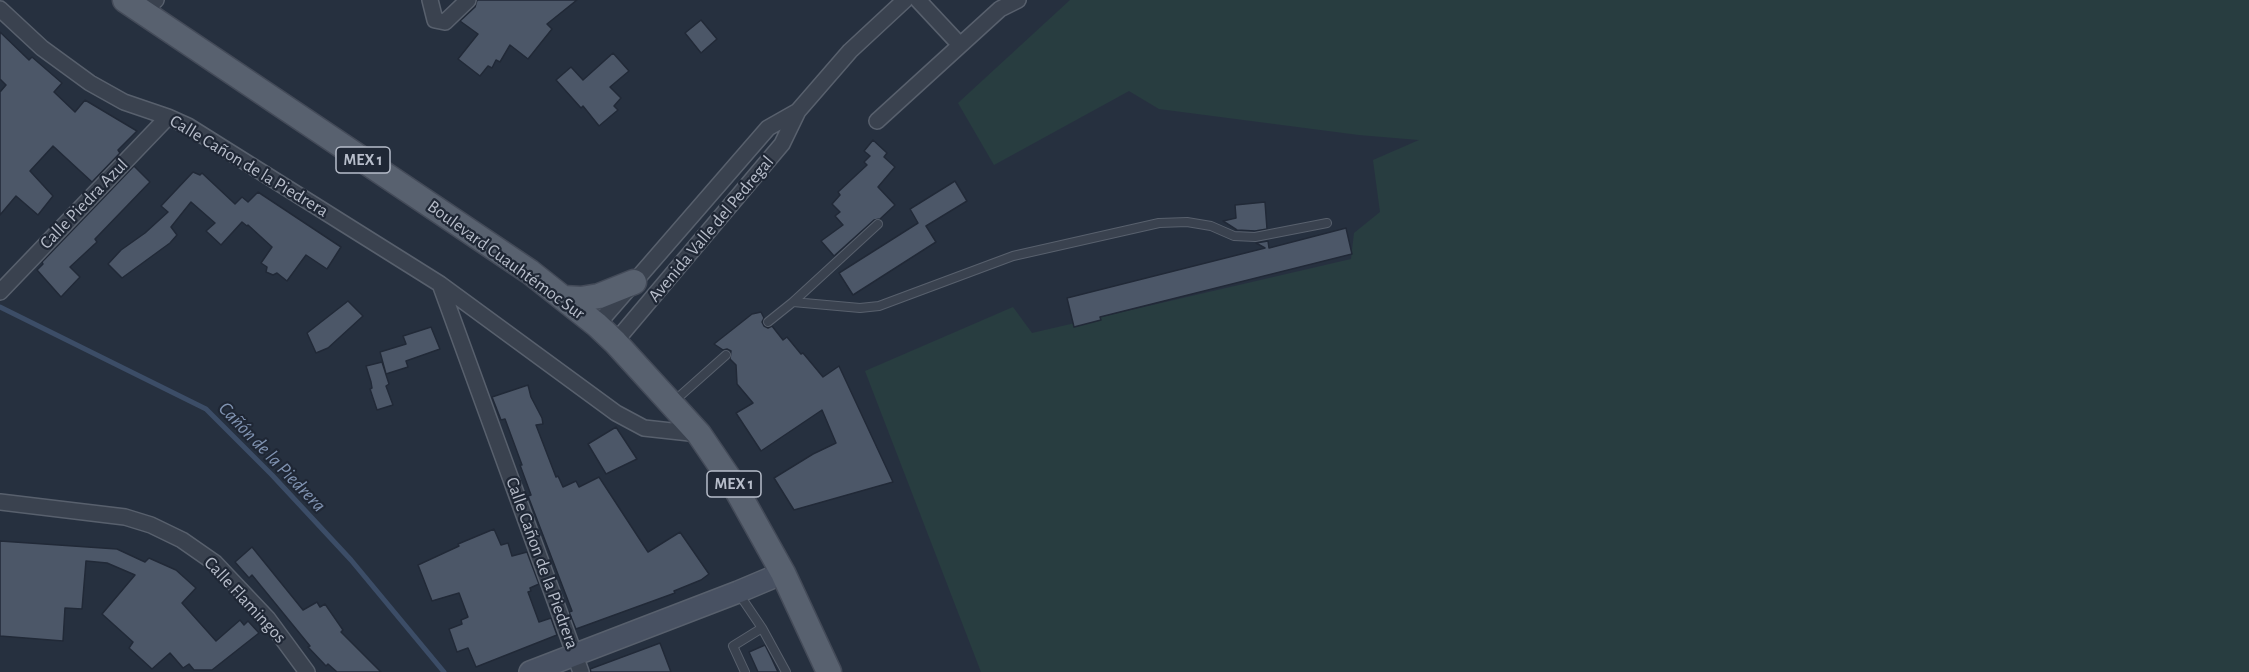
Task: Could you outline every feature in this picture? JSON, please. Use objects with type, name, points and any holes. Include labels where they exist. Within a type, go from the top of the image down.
[{"type":"main road","name":"Boulevard Cuauhtémoc Sur","points":[[141,4],[530,272],[615,342],[699,434],[740,495],[783,573],[830,672]]},
{"type":"main road","points":[[563,298],[589,298],[609,293],[634,282]]},
{"type":"street","points":[[430,0],[435,20],[446,22],[468,0]]},
{"type":"street","name":"Avenida Valle del Pedregal","points":[[615,342],[782,144],[798,111],[850,51],[905,0]]},
{"type":"street","points":[[918,0],[960,45]]},
{"type":"street","points":[[878,121],[1000,9],[1018,0]]},
{"type":"street","name":"Calle Cañon de la Piedrera","points":[[0,9],[42,48],[90,83],[124,102],[188,126],[441,284],[616,413],[644,428],[699,434]]},
{"type":"street","name":"Avenida Valle del Pedregal","points":[[597,325],[768,128],[798,111]]},
{"type":"street","name":"Calle Piedra Azul","points":[[4,286],[168,117]]},
{"type":"street","points":[[712,193],[730,206]]},
{"type":"street","name":"Calle Cañon de la Piedrera","points":[[441,284],[578,663]]},
{"type":"street","name":"Calle Flamingos","points":[[0,502],[125,517],[151,525],[182,540],[214,563],[260,611],[307,672]]},
{"type":"street","points":[[530,672],[578,663],[783,573]]},
{"type":"lane","points":[[793,303],[860,308],[879,306],[1013,256],[1159,223],[1186,222],[1210,226],[1234,236],[1255,237],[1328,223]]},
{"type":"lane","points":[[768,322],[793,303],[878,225]]},
{"type":"lane","points":[[671,404],[726,356]]},
{"type":"lane","points":[[738,592],[762,628],[786,672]]},
{"type":"lane","points":[[745,672],[733,646],[762,628]]},
{"type":"green space","points":[[1070,0],[2249,0],[2249,672],[981,672],[865,371],[1013,307],[1032,333],[1351,259],[1354,233],[1380,212],[1373,160],[1419,140],[1359,135],[1159,109],[1129,91],[994,165],[958,103]]},
{"type":"building","points":[[477,0],[577,0],[547,24],[552,29],[528,59],[510,45],[500,62],[496,60],[492,68],[488,66],[480,76],[458,59],[478,34],[460,21],[475,7]]},
{"type":"building","points":[[701,20],[717,39],[701,53],[685,33]]},
{"type":"building","points":[[0,32],[29,60],[32,57],[62,83],[54,92],[75,112],[85,100],[137,131],[118,150],[120,153],[92,182],[53,146],[30,171],[53,196],[38,215],[16,196],[0,215],[0,92],[6,85],[0,79]]},
{"type":"building","points":[[613,53],[629,71],[610,87],[621,98],[614,106],[618,110],[599,126],[583,106],[581,108],[556,80],[571,67],[583,80]]},
{"type":"building","points":[[873,140],[887,153],[884,157],[895,167],[878,187],[895,205],[880,219],[874,220],[834,256],[821,241],[843,225],[835,216],[840,212],[832,204],[840,195],[838,192],[867,165],[864,162],[870,156],[864,151]]},
{"type":"building","points":[[134,166],[150,182],[95,239],[97,242],[70,267],[80,277],[61,297],[37,270],[43,264],[42,262]]},
{"type":"building","points":[[193,172],[200,175],[202,173],[235,204],[242,197],[248,202],[258,192],[341,247],[327,269],[306,255],[287,281],[277,273],[273,275],[266,272],[267,267],[261,263],[272,247],[248,225],[242,222],[221,245],[206,231],[215,223],[191,202],[171,227],[177,235],[170,243],[122,278],[108,264],[121,250],[145,233],[168,212],[161,206]]},
{"type":"building","points":[[955,181],[967,201],[926,226],[936,242],[853,295],[839,273],[918,223],[910,209]]},
{"type":"building","points":[[1265,202],[1267,229],[1237,230],[1223,221],[1236,218],[1235,205]]},
{"type":"building","points":[[1346,228],[1352,254],[1100,317],[1101,320],[1074,327],[1067,298],[1265,248],[1256,243],[1268,241],[1269,248]]},
{"type":"building","points":[[348,301],[363,316],[328,348],[316,353],[307,333]]},
{"type":"building","points":[[761,312],[764,326],[768,328],[772,326],[783,340],[787,337],[823,377],[839,366],[893,482],[794,510],[774,478],[836,443],[822,410],[761,451],[736,413],[753,403],[737,384],[736,365],[730,359],[731,351],[723,350],[714,344],[752,314]]},
{"type":"building","points":[[431,327],[440,349],[406,361],[408,367],[386,374],[380,352],[406,344],[403,336]]},
{"type":"building","points":[[382,362],[389,384],[386,386],[393,405],[377,410],[366,366]]},
{"type":"building","points":[[528,385],[531,397],[542,418],[543,424],[536,425],[556,477],[558,476],[563,487],[576,481],[579,487],[599,477],[648,552],[680,532],[709,574],[701,580],[674,591],[675,593],[576,629],[569,612],[572,611],[528,496],[531,495],[520,465],[522,465],[505,419],[501,420],[492,397]]},
{"type":"building","points":[[616,427],[637,459],[606,474],[588,444]]},
{"type":"building","points":[[494,529],[501,545],[508,543],[512,556],[527,552],[539,584],[530,588],[531,591],[528,592],[539,622],[551,618],[557,635],[476,667],[468,648],[457,652],[449,629],[462,624],[461,620],[468,617],[459,593],[432,601],[418,565],[459,546],[458,544]]},
{"type":"building","points":[[0,541],[117,549],[145,562],[149,558],[176,570],[196,588],[182,603],[216,641],[240,620],[244,625],[248,621],[259,633],[212,670],[194,670],[189,664],[183,668],[170,653],[152,669],[129,648],[133,642],[102,614],[135,575],[107,563],[86,561],[82,609],[65,608],[63,641],[0,636]]},
{"type":"building","points":[[252,547],[303,610],[317,602],[320,607],[325,604],[343,630],[341,632],[381,672],[337,672],[328,664],[326,666],[308,647],[310,646],[252,575],[249,578],[235,562]]},
{"type":"building","points":[[660,643],[671,672],[591,672],[590,669]]},
{"type":"building","points":[[765,645],[778,672],[758,672],[749,652]]},
{"type":"waterway","name":"Cañón de la Piedrera","points":[[0,307],[206,409],[272,475],[351,560],[444,672]]}]
